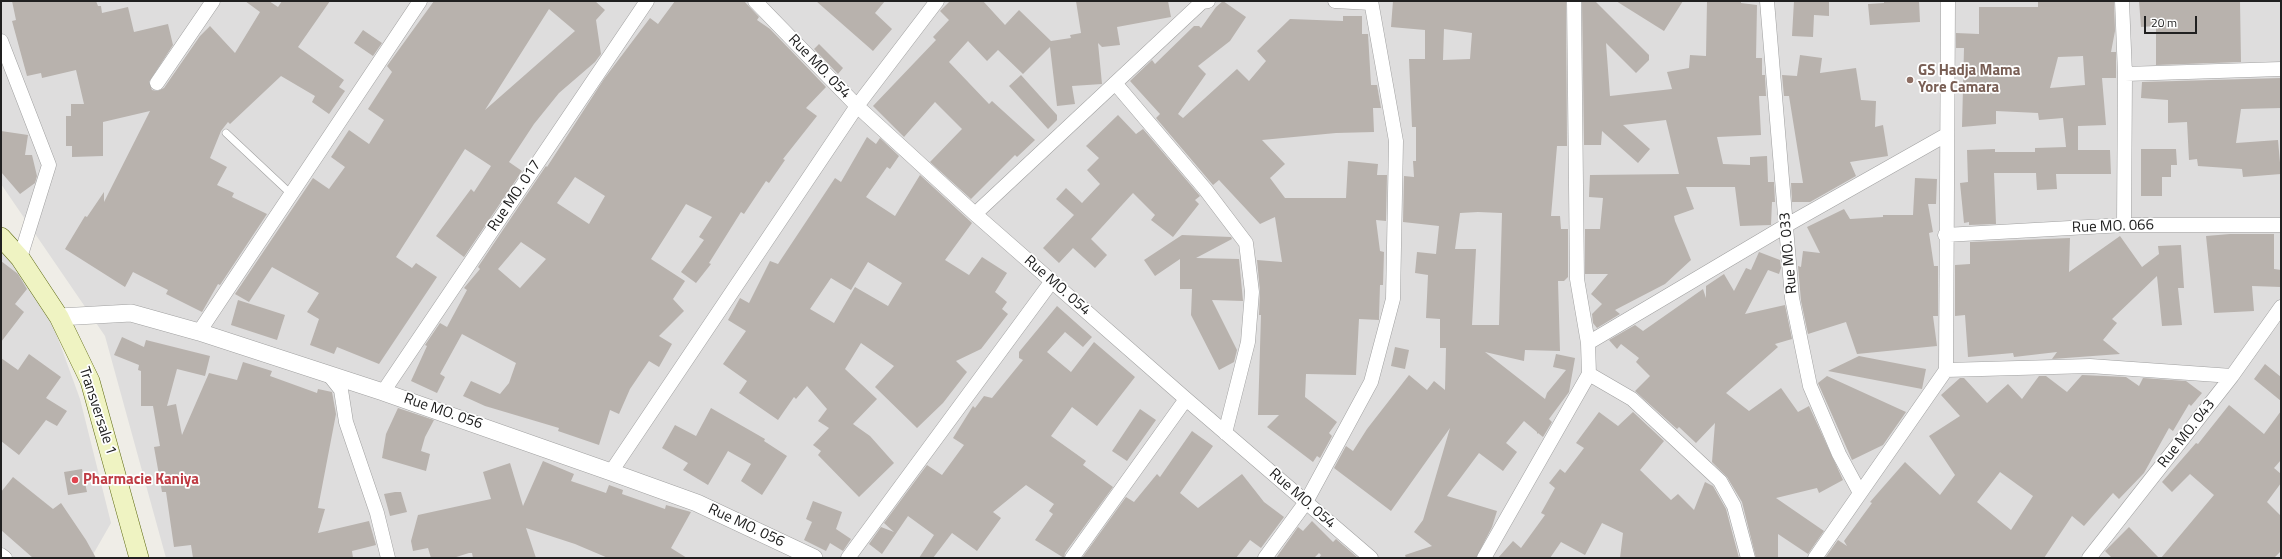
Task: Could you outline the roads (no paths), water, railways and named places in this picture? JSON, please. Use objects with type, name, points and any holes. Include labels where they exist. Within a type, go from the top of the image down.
[{"type":"main road","name":"Transversale 1","points":[[1,237],[20,258],[59,317],[90,381],[139,558]]},
{"type":"street","points":[[157,83],[213,1]]},
{"type":"street","points":[[199,332],[420,1]]},
{"type":"street","name":"Rue MO. 017","points":[[383,392],[647,1]]},
{"type":"street","name":"Rue MO. 054","points":[[755,1],[856,106],[975,214],[1186,400],[1371,558]]},
{"type":"street","points":[[611,472],[856,106],[937,1]]},
{"type":"street","points":[[975,214],[1202,2],[1208,1]]},
{"type":"street","points":[[1265,558],[1306,502],[1371,382],[1393,299],[1396,141],[1371,2],[1335,1]]},
{"type":"street","points":[[1484,558],[1589,374],[1588,343],[1577,279],[1574,1]]},
{"type":"street","name":"Rue MO. 033","points":[[1767,1],[1792,298],[1810,386],[1839,454],[1860,494]]},
{"type":"street","points":[[1815,558],[1946,370],[1945,235],[1948,1]]},
{"type":"street","points":[[2122,1],[2125,74],[2124,225]]},
{"type":"street","points":[[1,41],[49,165],[20,258]]},
{"type":"street","points":[[2125,74],[2281,69]]},
{"type":"street","points":[[1115,83],[1205,188],[1246,243],[1252,292],[1248,342],[1225,433]]},
{"type":"street","points":[[1588,343],[1787,225],[1946,136]]},
{"type":"street","name":"Rue MO. 066","points":[[1945,235],[2124,225],[2281,225]]},
{"type":"street","points":[[848,558],[1052,282]]},
{"type":"street","name":"Rue MO. 043","points":[[2089,558],[2232,376],[2281,307]]},
{"type":"street","name":"Rue MO. 056","points":[[59,317],[131,313],[199,332],[330,376],[383,392],[698,503],[814,558]]},
{"type":"street","points":[[1946,370],[2090,366],[2232,376]]},
{"type":"street","points":[[1589,374],[1632,399],[1720,481],[1734,506],[1748,558]]},
{"type":"street","points":[[330,376],[342,390],[346,422],[377,513],[388,558]]},
{"type":"street","points":[[1072,558],[1186,400]]},
{"type":"street","points":[[1,555],[5,558]]},
{"type":"lane","points":[[226,133],[291,194]]},
{"type":"place","name":"GS Hadja Mama Yore Camara","points":[[1910,80]]},
{"type":"place","name":"Pharmacie Kaniya","points":[[75,480]]}]
